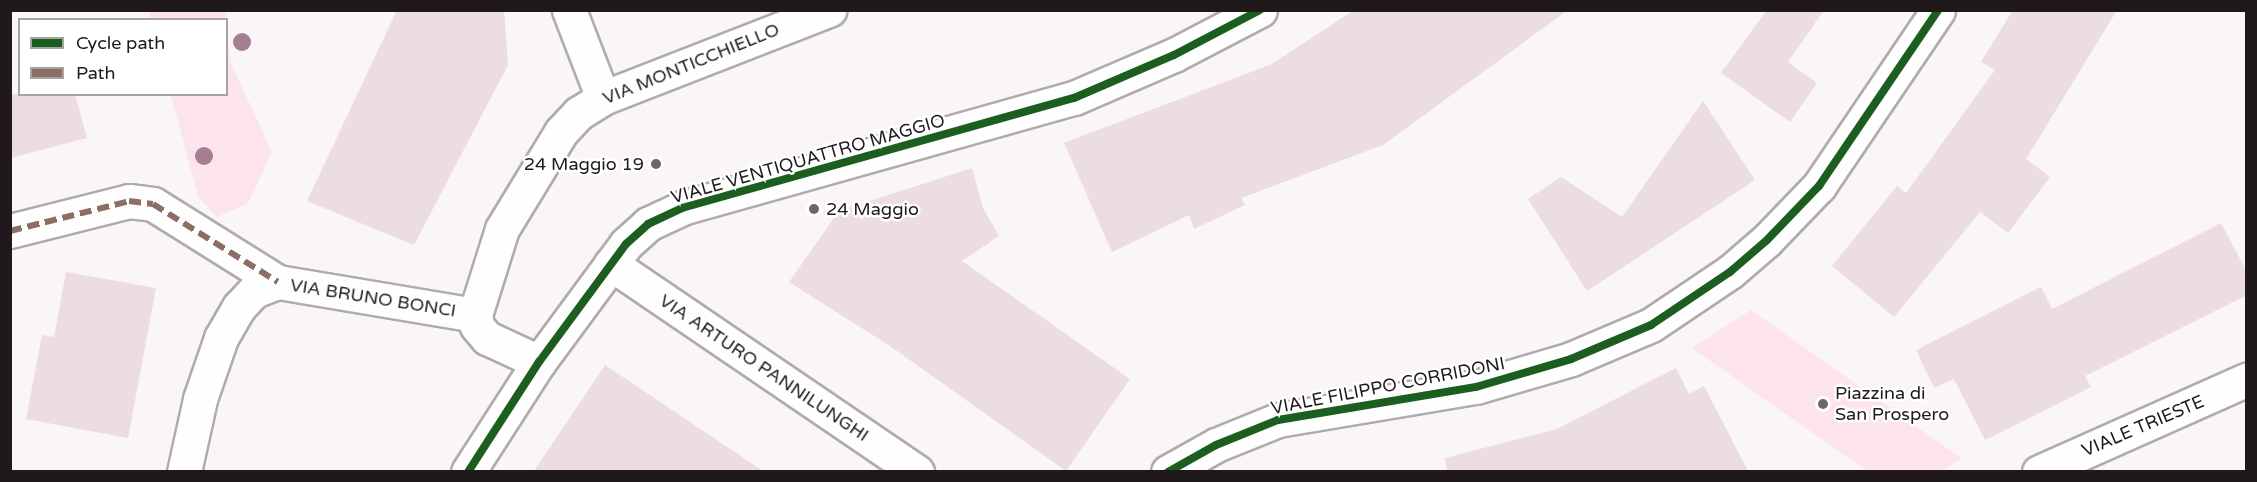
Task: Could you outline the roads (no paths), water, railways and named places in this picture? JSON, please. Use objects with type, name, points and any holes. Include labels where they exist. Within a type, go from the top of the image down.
[{"type":"street","points":[[569,10],[603,98]]},
{"type":"street","name":"VIA MONTICCHIELLO","points":[[475,315],[502,228],[535,171],[579,113],[603,98],[829,10]]},
{"type":"street","name":"VIALE VENTIQUATTRO MAGGIO","points":[[468,471],[539,362],[611,264],[638,232],[667,213],[1074,98],[1174,55],[1260,10]]},
{"type":"street","name":"VIALE FILIPPO CORRIDONI","points":[[1168,471],[1216,445],[1278,420],[1476,387],[1581,356],[1651,325],[1730,272],[1792,215],[1842,156],[1925,15]]},
{"type":"street","points":[[10,231],[129,201],[153,204],[278,282]]},
{"type":"street","name":"VIA ARTURO PANNILUNGHI","points":[[611,264],[916,471]]},
{"type":"street","name":"VIA BRUNO BONCI","points":[[184,471],[200,399],[220,338],[239,307],[254,291],[278,282],[475,315]]},
{"type":"street","points":[[475,315],[477,326],[487,338],[539,362]]},
{"type":"street","name":"VIALE TRIESTE","points":[[2039,471],[2247,380]]},
{"type":"place","name":"24 Maggio 19","points":[[656,164]]},
{"type":"place","name":"24 Maggio","points":[[814,209]]},
{"type":"place","name":"Piazzina di San Prospero","points":[[1823,404]]}]
